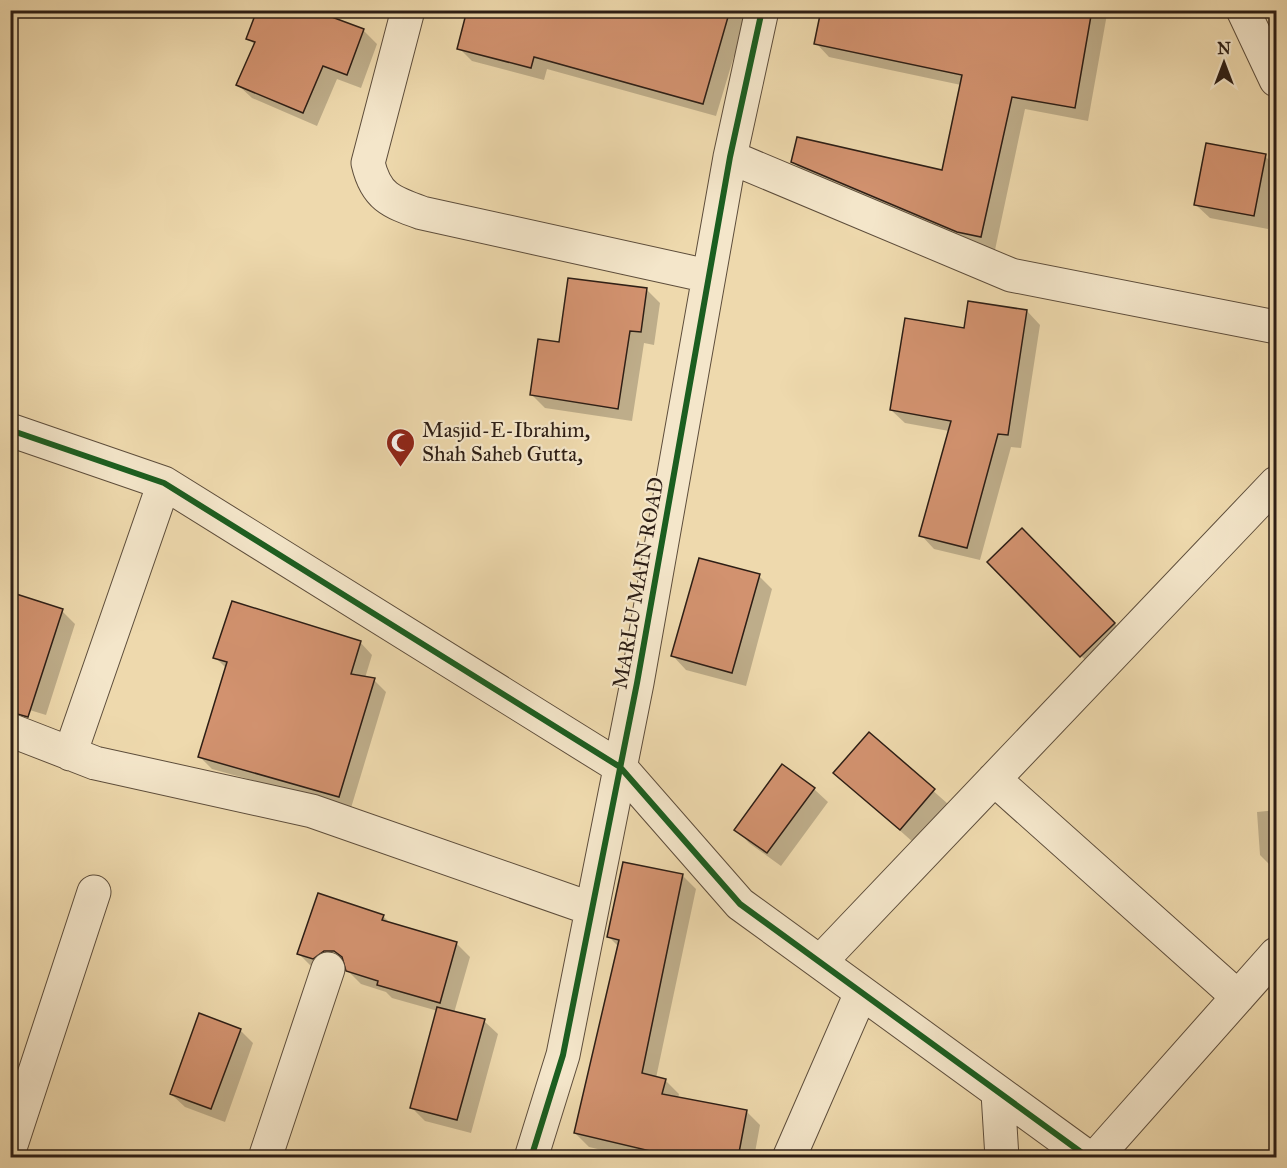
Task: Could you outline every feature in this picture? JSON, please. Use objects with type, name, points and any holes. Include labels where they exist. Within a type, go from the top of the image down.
[{"type":"street","points":[[408,10],[368,163],[372,182],[393,203],[422,213],[708,276]]},
{"type":"street","name":"MARLU MAIN ROAD","points":[[531,1158],[563,1055],[620,767],[729,157],[762,10]]},
{"type":"street","points":[[1243,10],[1276,81]]},
{"type":"street","points":[[729,157],[1011,275],[1276,327]]},
{"type":"street","points":[[10,430],[164,483],[620,767],[740,904],[1089,1158]]},
{"type":"street","points":[[70,754],[164,483]]},
{"type":"street","points":[[820,962],[1276,483]]},
{"type":"street","points":[[10,730],[95,764],[312,811],[592,909]]},
{"type":"street","points":[[994,779],[1238,997]]},
{"type":"street","points":[[10,1148],[94,892]]},
{"type":"street","points":[[1095,1158],[1276,954]]},
{"type":"street","points":[[265,1158],[328,969]]},
{"type":"street","points":[[789,1158],[861,993]]},
{"type":"street","points":[[998,1093],[1002,1158]]},
{"type":"building","points":[[257,10],[313,10],[364,29],[347,75],[323,66],[303,113],[236,85],[255,42],[246,39]]},
{"type":"building","points":[[467,10],[730,10],[703,104],[534,57],[531,68],[457,49]]},
{"type":"building","points":[[821,10],[1092,10],[1075,108],[1012,97],[981,237],[957,232],[791,162],[797,137],[942,170],[962,75],[814,44]]},
{"type":"building","points":[[1206,143],[1266,154],[1254,216],[1194,205]]},
{"type":"building","points":[[568,278],[647,288],[641,332],[630,331],[618,409],[530,395],[538,339],[559,342]]},
{"type":"building","points":[[968,301],[1027,310],[1008,435],[998,434],[967,548],[919,536],[951,421],[890,410],[905,318],[964,328]]},
{"type":"building","points":[[1022,528],[1115,623],[1080,657],[987,562]]},
{"type":"building","points":[[699,558],[760,574],[732,673],[671,656]]},
{"type":"building","points":[[10,592],[63,609],[28,717],[10,712]]},
{"type":"building","points":[[232,601],[361,641],[351,674],[375,678],[339,797],[198,757],[227,662],[213,658]]},
{"type":"building","points":[[869,732],[935,789],[900,830],[833,773]]},
{"type":"building","points":[[782,764],[815,788],[767,853],[734,830]]},
{"type":"building","points":[[623,862],[683,874],[642,1073],[666,1079],[662,1094],[747,1110],[738,1158],[659,1158],[659,1153],[574,1133],[619,940],[607,937]]},
{"type":"building","points":[[318,893],[384,915],[382,920],[457,942],[440,1003],[377,985],[378,981],[346,971],[342,957],[334,951],[324,951],[313,959],[297,954]]},
{"type":"building","points":[[437,1007],[485,1019],[457,1120],[410,1108]]},
{"type":"building","points":[[199,1013],[241,1029],[211,1109],[170,1094]]},
{"type":"cycle path","points":[[531,1158],[563,1055],[637,683],[730,157],[762,10]]},
{"type":"cycle path","points":[[10,430],[164,483],[620,767],[740,904],[1089,1158]]},
{"type":"place","name":"Masjid-E-Ibrahim, Shah Saheb Gutta,","points":[[401,468]]}]
